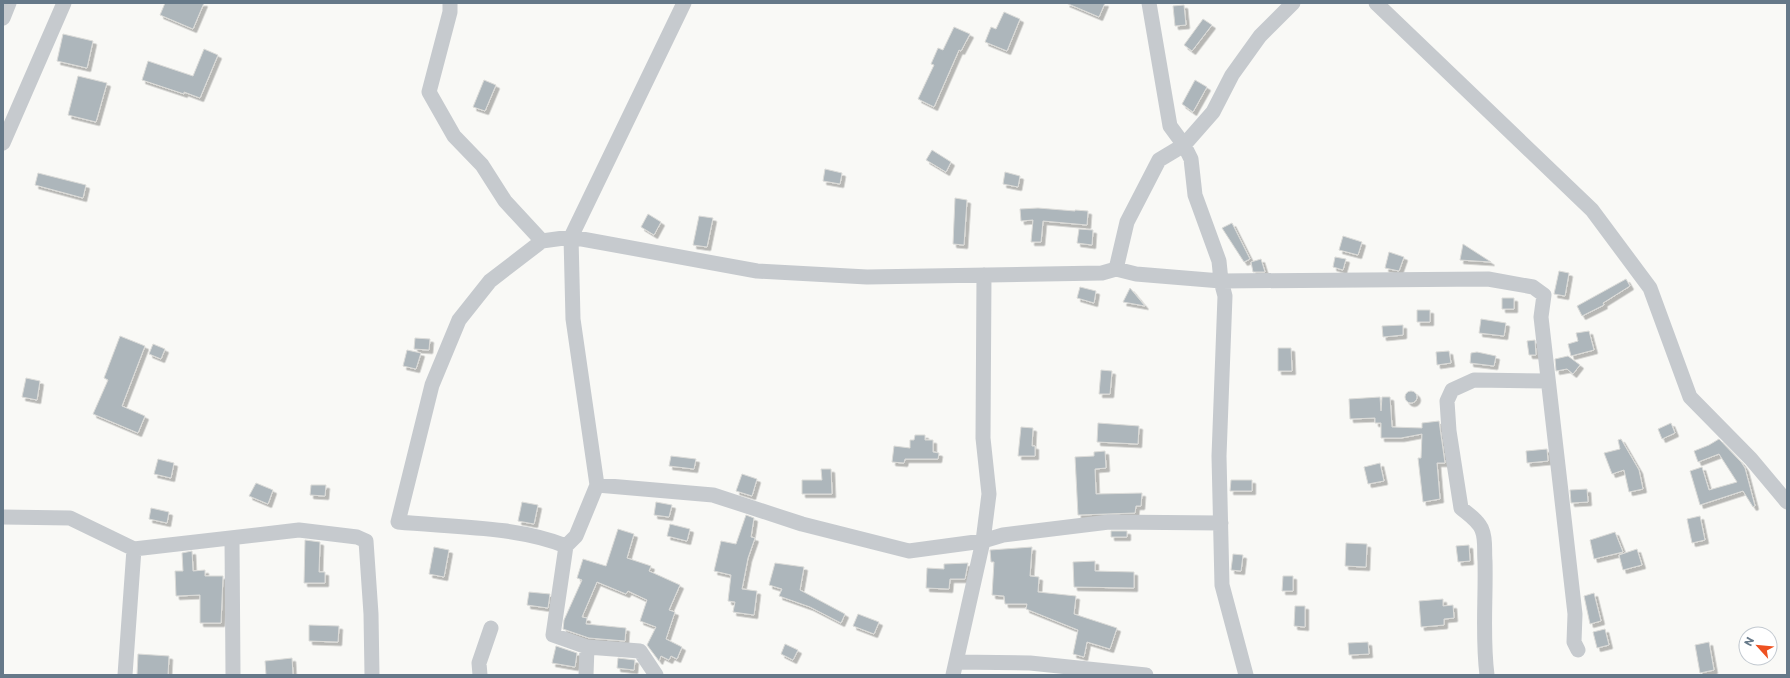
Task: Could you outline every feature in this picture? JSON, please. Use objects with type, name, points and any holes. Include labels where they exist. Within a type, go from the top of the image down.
[{"type":"street","points":[[3,18],[9,3]]},
{"type":"street","points":[[3,143],[64,3]]},
{"type":"street","points":[[450,3],[450,12],[429,92],[454,136],[482,165],[505,202],[542,241]]},
{"type":"street","points":[[656,675],[640,651],[587,647],[553,635],[566,546],[576,536],[598,485],[573,319],[571,237],[684,3]]},
{"type":"street","points":[[1148,3],[1170,126],[1191,158],[1195,194],[1219,261],[1221,281],[1225,296],[1219,456],[1222,585],[1246,675]]},
{"type":"street","points":[[1116,269],[1127,222],[1159,160],[1184,146],[1213,112],[1232,75],[1260,36],[1293,3]]},
{"type":"street","points":[[1376,3],[1592,210],[1650,288],[1690,397],[1751,459],[1787,502]]},
{"type":"street","points":[[566,546],[552,540],[505,531],[398,522],[432,385],[459,320],[490,281],[542,241],[571,237],[757,272],[867,278],[1102,273],[1116,269],[1136,274],[1221,281],[1488,279],[1534,287],[1544,295],[1541,317],[1575,614],[1574,642],[1578,650]]},
{"type":"street","points":[[984,275],[983,438],[989,494],[983,540],[954,668],[1030,663],[1146,675]]},
{"type":"street","points":[[1486,675],[1486,587],[1484,540],[1482,529],[1471,516],[1461,508],[1449,431],[1448,401],[1452,390],[1474,380],[1548,381]]},
{"type":"street","points":[[598,485],[713,495],[802,524],[909,552],[983,540],[1003,535],[1109,522],[1221,523]]},
{"type":"street","points":[[3,517],[70,518],[134,548],[299,530],[357,537],[366,541],[371,614],[372,675]]},
{"type":"street","points":[[232,538],[234,675]]},
{"type":"street","points":[[125,675],[134,548]]},
{"type":"street","points":[[480,675],[479,663],[491,628]]},
{"type":"street","points":[[586,675],[587,647]]},
{"type":"building","points":[[165,3],[204,3],[193,29],[160,15]]},
{"type":"building","points":[[1066,3],[1105,3],[1099,17]]},
{"type":"building","points":[[1184,5],[1186,25],[1175,26],[1173,6]]},
{"type":"building","points":[[1004,12],[1020,19],[1007,51],[985,42],[991,27],[996,29]]},
{"type":"building","points":[[1203,19],[1212,25],[1192,51],[1184,45]]},
{"type":"building","points":[[954,27],[970,34],[961,51],[959,50],[934,107],[918,99],[934,65],[931,64],[938,48],[943,50]]},
{"type":"building","points":[[63,34],[93,41],[87,68],[57,61]]},
{"type":"building","points":[[204,49],[218,55],[200,98],[142,80],[148,61],[193,76]]},
{"type":"building","points":[[78,76],[107,83],[96,122],[68,115]]},
{"type":"building","points":[[484,80],[496,85],[485,111],[473,107]]},
{"type":"building","points":[[1195,80],[1207,87],[1193,112],[1182,104]]},
{"type":"building","points":[[932,150],[951,162],[946,172],[926,160]]},
{"type":"building","points":[[825,169],[842,173],[840,184],[823,181]]},
{"type":"building","points":[[1005,172],[1020,176],[1018,187],[1003,184]]},
{"type":"building","points":[[38,173],[86,185],[83,198],[35,185]]},
{"type":"building","points":[[955,198],[967,200],[964,245],[953,244]]},
{"type":"building","points":[[1038,208],[1088,211],[1087,225],[1043,221],[1041,242],[1031,242],[1033,220],[1021,221],[1020,209]]},
{"type":"building","points":[[648,214],[661,222],[654,235],[641,227]]},
{"type":"building","points":[[699,216],[713,218],[707,247],[693,245]]},
{"type":"building","points":[[1232,223],[1250,259],[1244,262],[1222,228]]},
{"type":"building","points":[[1079,229],[1093,230],[1092,245],[1077,243]]},
{"type":"building","points":[[1343,236],[1362,242],[1358,255],[1339,250]]},
{"type":"building","points":[[1463,244],[1491,262],[1460,260]]},
{"type":"building","points":[[1389,252],[1404,257],[1399,271],[1385,268]]},
{"type":"building","points":[[1335,257],[1346,259],[1343,270],[1333,267]]},
{"type":"building","points":[[1261,259],[1265,272],[1253,272],[1251,262]]},
{"type":"building","points":[[1559,271],[1569,273],[1565,296],[1554,294]]},
{"type":"building","points":[[1626,279],[1630,286],[1603,303],[1604,305],[1582,316],[1577,306]]},
{"type":"building","points":[[1080,287],[1096,291],[1094,303],[1077,298]]},
{"type":"building","points":[[1130,288],[1145,306],[1123,302]]},
{"type":"building","points":[[1502,298],[1514,298],[1514,309],[1502,309]]},
{"type":"building","points":[[1417,310],[1430,310],[1430,322],[1417,322]]},
{"type":"building","points":[[1481,319],[1506,323],[1504,336],[1479,333]]},
{"type":"building","points":[[1403,325],[1403,335],[1383,337],[1382,326]]},
{"type":"building","points":[[1589,331],[1594,350],[1571,356],[1568,344],[1578,341],[1576,333]]},
{"type":"building","points":[[120,336],[145,346],[122,406],[145,416],[138,433],[93,414],[108,380],[104,378]]},
{"type":"building","points":[[415,338],[430,339],[429,350],[414,349]]},
{"type":"building","points":[[1535,340],[1536,355],[1529,355],[1527,341]]},
{"type":"building","points":[[153,344],[165,349],[161,359],[149,354]]},
{"type":"building","points":[[1278,348],[1291,348],[1292,371],[1278,371]]},
{"type":"building","points":[[407,350],[421,353],[416,369],[403,366]]},
{"type":"building","points":[[1449,351],[1451,363],[1437,365],[1436,352]]},
{"type":"building","points":[[1477,352],[1496,356],[1494,366],[1470,363],[1471,353]]},
{"type":"building","points":[[1568,356],[1580,365],[1573,374],[1567,369],[1556,371],[1555,359]]},
{"type":"building","points":[[1101,370],[1112,371],[1110,394],[1099,394]]},
{"type":"building","points":[[26,378],[40,381],[37,400],[22,397]]},
{"type":"building","points":[[1409,391],[1413,391],[1417,397],[1413,403],[1409,403],[1405,399],[1405,395]]},
{"type":"building","points":[[1380,397],[1381,411],[1382,397],[1390,397],[1392,427],[1422,428],[1422,423],[1439,421],[1445,463],[1437,463],[1440,499],[1423,502],[1418,458],[1421,458],[1422,434],[1401,438],[1381,438],[1381,423],[1375,423],[1375,418],[1350,419],[1349,399]]},
{"type":"building","points":[[1098,423],[1139,426],[1138,444],[1097,442]]},
{"type":"building","points":[[1671,423],[1675,433],[1662,439],[1658,429]]},
{"type":"building","points":[[1021,427],[1033,428],[1032,446],[1035,446],[1035,456],[1018,456]]},
{"type":"building","points":[[915,435],[925,435],[925,440],[933,440],[933,452],[939,453],[938,459],[905,459],[904,463],[892,462],[894,446],[910,448],[910,440],[914,440]]},
{"type":"building","points":[[1621,439],[1639,470],[1643,489],[1629,492],[1624,470],[1612,474],[1604,453],[1620,449],[1618,440]]},
{"type":"building","points":[[1719,439],[1745,468],[1755,506],[1753,507],[1743,491],[1700,505],[1690,471],[1702,467],[1709,490],[1737,482],[1719,454],[1698,462],[1694,451]]},
{"type":"building","points":[[1547,449],[1548,461],[1527,463],[1526,451]]},
{"type":"building","points":[[1105,451],[1106,468],[1095,469],[1096,494],[1142,493],[1141,506],[1136,506],[1135,513],[1078,515],[1075,457],[1094,456],[1094,452]]},
{"type":"building","points":[[671,456],[696,459],[694,469],[669,466]]},
{"type":"building","points":[[158,459],[174,463],[171,478],[154,474]]},
{"type":"building","points":[[1380,463],[1384,481],[1368,484],[1364,467]]},
{"type":"building","points":[[821,469],[831,469],[832,494],[802,494],[802,480],[822,480]]},
{"type":"building","points":[[742,474],[757,479],[752,496],[736,491]]},
{"type":"building","points":[[1231,480],[1252,480],[1252,491],[1230,491]]},
{"type":"building","points":[[256,483],[273,490],[268,504],[249,496]]},
{"type":"building","points":[[311,485],[326,485],[325,496],[310,495]]},
{"type":"building","points":[[1587,489],[1588,502],[1571,503],[1570,490]]},
{"type":"building","points":[[522,502],[538,505],[534,524],[518,521]]},
{"type":"building","points":[[656,502],[672,505],[669,517],[654,515]]},
{"type":"building","points":[[151,508],[169,512],[167,523],[149,519]]},
{"type":"building","points":[[746,515],[754,518],[751,537],[755,538],[748,558],[742,589],[757,591],[754,615],[733,612],[735,602],[728,601],[731,575],[714,571],[721,541],[736,544]]},
{"type":"building","points":[[1700,516],[1705,540],[1692,543],[1687,519]]},
{"type":"building","points":[[670,524],[690,529],[687,541],[667,536]]},
{"type":"building","points":[[618,529],[634,534],[627,558],[651,566],[649,571],[680,585],[669,610],[675,612],[666,639],[682,647],[677,659],[671,656],[669,660],[661,656],[659,661],[647,645],[656,627],[640,621],[647,600],[628,591],[626,594],[597,582],[582,617],[587,618],[586,624],[626,628],[625,641],[589,638],[563,629],[564,620],[582,580],[577,578],[583,559],[606,566]]},
{"type":"building","points":[[1111,531],[1127,531],[1127,537],[1111,537]]},
{"type":"building","points":[[1615,532],[1623,552],[1594,559],[1590,540]]},
{"type":"building","points":[[305,540],[320,542],[319,572],[325,572],[325,583],[304,583]]},
{"type":"building","points":[[1346,543],[1367,544],[1366,567],[1345,566]]},
{"type":"building","points":[[1469,545],[1470,561],[1458,562],[1456,546]]},
{"type":"building","points":[[434,547],[449,550],[444,577],[429,574]]},
{"type":"building","points":[[1032,547],[1030,576],[1039,577],[1038,592],[1076,596],[1074,614],[1117,628],[1110,649],[1087,642],[1084,657],[1073,654],[1078,630],[1026,609],[1027,604],[1005,604],[1004,596],[992,595],[994,562],[991,562],[990,550]]},
{"type":"building","points":[[1637,549],[1642,565],[1623,570],[1619,555]]},
{"type":"building","points":[[192,551],[193,571],[205,570],[205,576],[223,576],[221,623],[200,623],[200,595],[176,596],[175,571],[183,571],[182,553]]},
{"type":"building","points":[[1233,554],[1243,555],[1241,571],[1231,570]]},
{"type":"building","points":[[1095,561],[1095,571],[1134,572],[1134,588],[1074,587],[1073,562]]},
{"type":"building","points":[[775,563],[804,567],[800,590],[845,614],[841,623],[810,607],[779,596],[782,589],[769,585]]},
{"type":"building","points":[[968,563],[965,579],[950,579],[949,589],[926,588],[927,568],[944,569],[944,564]]},
{"type":"building","points":[[1283,576],[1293,576],[1293,591],[1282,591]]},
{"type":"building","points":[[529,592],[550,594],[548,608],[527,605]]},
{"type":"building","points":[[1594,593],[1601,621],[1590,624],[1584,596]]},
{"type":"building","points":[[1443,599],[1443,606],[1453,605],[1454,618],[1444,619],[1444,625],[1421,627],[1419,601]]},
{"type":"building","points":[[1295,606],[1305,606],[1305,627],[1294,626]]},
{"type":"building","points":[[858,614],[879,622],[874,634],[853,626]]},
{"type":"building","points":[[309,625],[339,626],[338,642],[309,641]]},
{"type":"building","points":[[1605,629],[1609,645],[1597,648],[1593,632]]},
{"type":"building","points":[[1368,642],[1369,654],[1349,655],[1348,643]]},
{"type":"building","points":[[1709,642],[1714,670],[1700,673],[1695,645]]},
{"type":"building","points":[[785,644],[798,650],[793,660],[781,654]]},
{"type":"building","points":[[556,646],[577,653],[575,667],[552,663]]},
{"type":"building","points":[[138,654],[169,656],[168,675],[137,675]]},
{"type":"building","points":[[292,658],[293,675],[266,675],[265,661]]},
{"type":"building","points":[[618,658],[635,660],[634,670],[617,668]]}]
